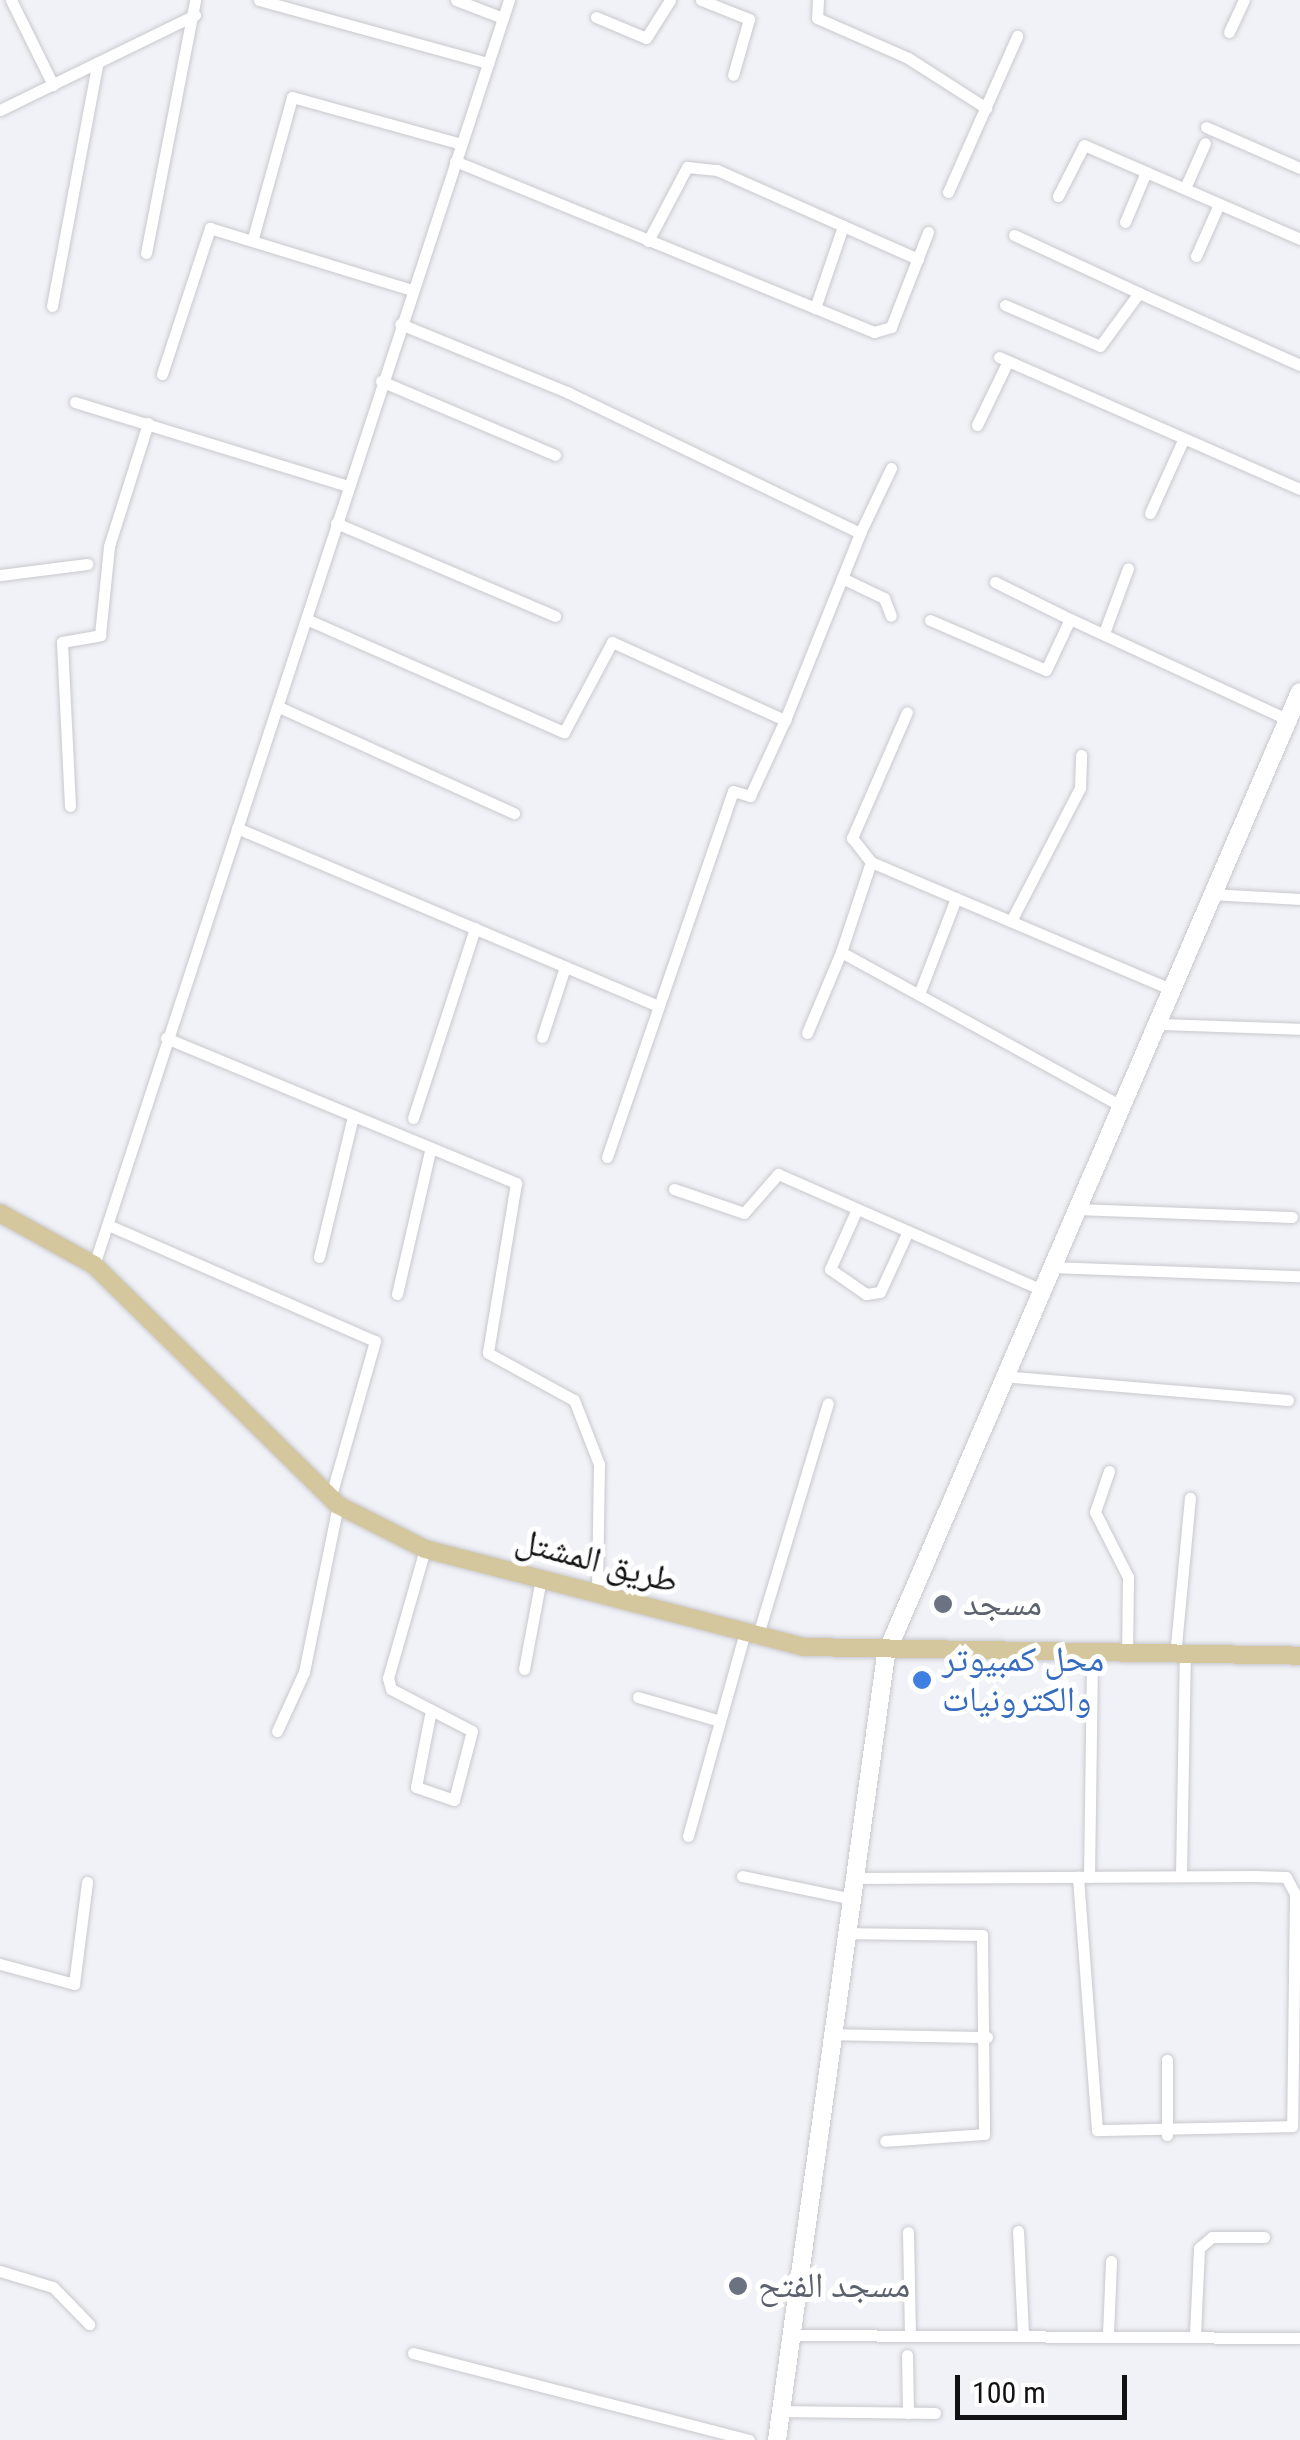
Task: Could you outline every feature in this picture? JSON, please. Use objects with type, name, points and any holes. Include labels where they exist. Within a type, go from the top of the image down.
[{"type":"main road","points":[[777,2440],[842,1933],[886,1654],[1001,1376],[1159,1024],[1300,692]]},
{"type":"main road","name":"طريق المشتل","points":[[0,1213],[94,1265],[334,1502],[424,1549],[750,1636],[886,1654],[1300,1656]]},
{"type":"street","points":[[11,0],[53,85]]},
{"type":"street","points":[[146,254],[195,0]]},
{"type":"street","points":[[259,0],[488,62]]},
{"type":"street","points":[[456,0],[502,18]]},
{"type":"street","points":[[94,1265],[508,0]]},
{"type":"street","points":[[596,17],[646,38],[670,0]]},
{"type":"street","points":[[701,0],[748,19],[733,75]]},
{"type":"street","points":[[818,0],[817,18],[908,58],[986,108]]},
{"type":"street","points":[[1229,32],[1244,0]]},
{"type":"street","points":[[0,110],[195,15]]},
{"type":"street","points":[[948,192],[1018,36]]},
{"type":"street","points":[[52,306],[97,64]]},
{"type":"street","points":[[253,238],[292,97],[461,144]]},
{"type":"street","points":[[1206,127],[1300,168]]},
{"type":"street","points":[[1184,188],[1205,143]]},
{"type":"street","points":[[1058,196],[1084,145],[1300,239]]},
{"type":"street","points":[[455,161],[882,333],[928,232]]},
{"type":"street","points":[[648,241],[687,167],[717,170],[918,259]]},
{"type":"street","points":[[1125,222],[1146,172]]},
{"type":"street","points":[[1196,256],[1219,204]]},
{"type":"street","points":[[814,308],[843,226]]},
{"type":"street","points":[[162,374],[204,235],[219,228],[412,290]]},
{"type":"street","points":[[1014,236],[1300,365]]},
{"type":"street","points":[[1005,305],[1100,346],[1139,293]]},
{"type":"street","points":[[400,324],[567,392],[860,533]]},
{"type":"street","points":[[978,424],[1003,359],[1300,489]]},
{"type":"street","points":[[381,381],[555,455]]},
{"type":"street","points":[[75,402],[348,486]]},
{"type":"street","points":[[70,806],[62,642],[100,635],[109,546],[148,423]]},
{"type":"street","points":[[1150,513],[1184,438]]},
{"type":"street","points":[[607,1157],[733,791],[750,796],[891,468]]},
{"type":"street","points":[[336,523],[555,616]]},
{"type":"street","points":[[0,576],[86,564]]},
{"type":"street","points":[[1104,633],[1128,568]]},
{"type":"street","points":[[842,578],[884,598],[891,616]]},
{"type":"street","points":[[995,582],[1288,720]]},
{"type":"street","points":[[306,619],[564,732],[612,642],[785,720]]},
{"type":"street","points":[[930,620],[1046,670],[1070,619]]},
{"type":"street","points":[[279,706],[514,813]]},
{"type":"street","points":[[907,712],[852,838],[871,862],[1173,990]]},
{"type":"street","points":[[1011,921],[1080,788],[1081,755]]},
{"type":"street","points":[[237,828],[657,1005]]},
{"type":"street","points":[[807,1033],[842,952],[871,862]]},
{"type":"street","points":[[1211,894],[1300,899]]},
{"type":"street","points":[[919,994],[956,898]]},
{"type":"street","points":[[413,1118],[474,928]]},
{"type":"street","points":[[842,952],[1121,1106]]},
{"type":"street","points":[[542,1037],[565,967]]},
{"type":"street","points":[[1159,1024],[1300,1030]]},
{"type":"street","points":[[166,1038],[519,1189],[488,1353],[574,1400],[599,1464],[597,1594]]},
{"type":"street","points":[[319,1257],[353,1116]]},
{"type":"street","points":[[397,1294],[430,1150]]},
{"type":"street","points":[[674,1189],[744,1213],[778,1174],[1040,1289]]},
{"type":"street","points":[[857,1208],[830,1270],[866,1294],[880,1292],[908,1231]]},
{"type":"street","points":[[1074,1209],[1292,1217]]},
{"type":"street","points":[[108,1225],[374,1342],[334,1502],[304,1672],[277,1730]]},
{"type":"street","points":[[1049,1267],[1300,1276]]},
{"type":"street","points":[[1001,1376],[1288,1400]]},
{"type":"street","points":[[688,1836],[720,1721],[828,1403]]},
{"type":"street","points":[[1109,1472],[1095,1512],[1128,1577],[1127,1656]]},
{"type":"street","points":[[1181,1876],[1180,1656],[1190,1498]]},
{"type":"street","points":[[424,1549],[388,1678],[431,1710],[472,1731],[454,1800],[416,1787],[431,1710]]},
{"type":"street","points":[[524,1670],[541,1578]]},
{"type":"street","points":[[851,1878],[1083,1877],[1181,1876],[1280,1876],[1294,1886],[1294,2122],[1283,2130],[1167,2135],[1106,2135],[1095,2125],[1083,1877],[1092,1655]]},
{"type":"street","points":[[638,1698],[720,1721]]},
{"type":"street","points":[[742,1876],[848,1898]]},
{"type":"street","points":[[0,1964],[74,1984],[88,1882]]},
{"type":"street","points":[[842,1933],[976,1930],[987,2037],[984,2134],[885,2142]]},
{"type":"street","points":[[829,2034],[987,2037]]},
{"type":"street","points":[[1167,2060],[1167,2135]]},
{"type":"street","points":[[1018,2231],[1023,2335]]},
{"type":"street","points":[[908,2232],[910,2336]]},
{"type":"street","points":[[1195,2334],[1199,2248],[1212,2238],[1264,2236]]},
{"type":"street","points":[[1108,2334],[1111,2261]]},
{"type":"street","points":[[0,2271],[53,2287],[89,2324]]},
{"type":"street","points":[[790,2335],[1195,2334],[1300,2338]]},
{"type":"street","points":[[412,2352],[748,2440]]},
{"type":"street","points":[[907,2355],[908,2413]]},
{"type":"street","points":[[781,2412],[935,2414]]},
{"type":"place","name":"مسجد","points":[[943,1604]]},
{"type":"place","name":"محل كمبيوتر والكترونيات","points":[[922,1680]]},
{"type":"place","name":"مسجد الفتح","points":[[738,2286]]}]
